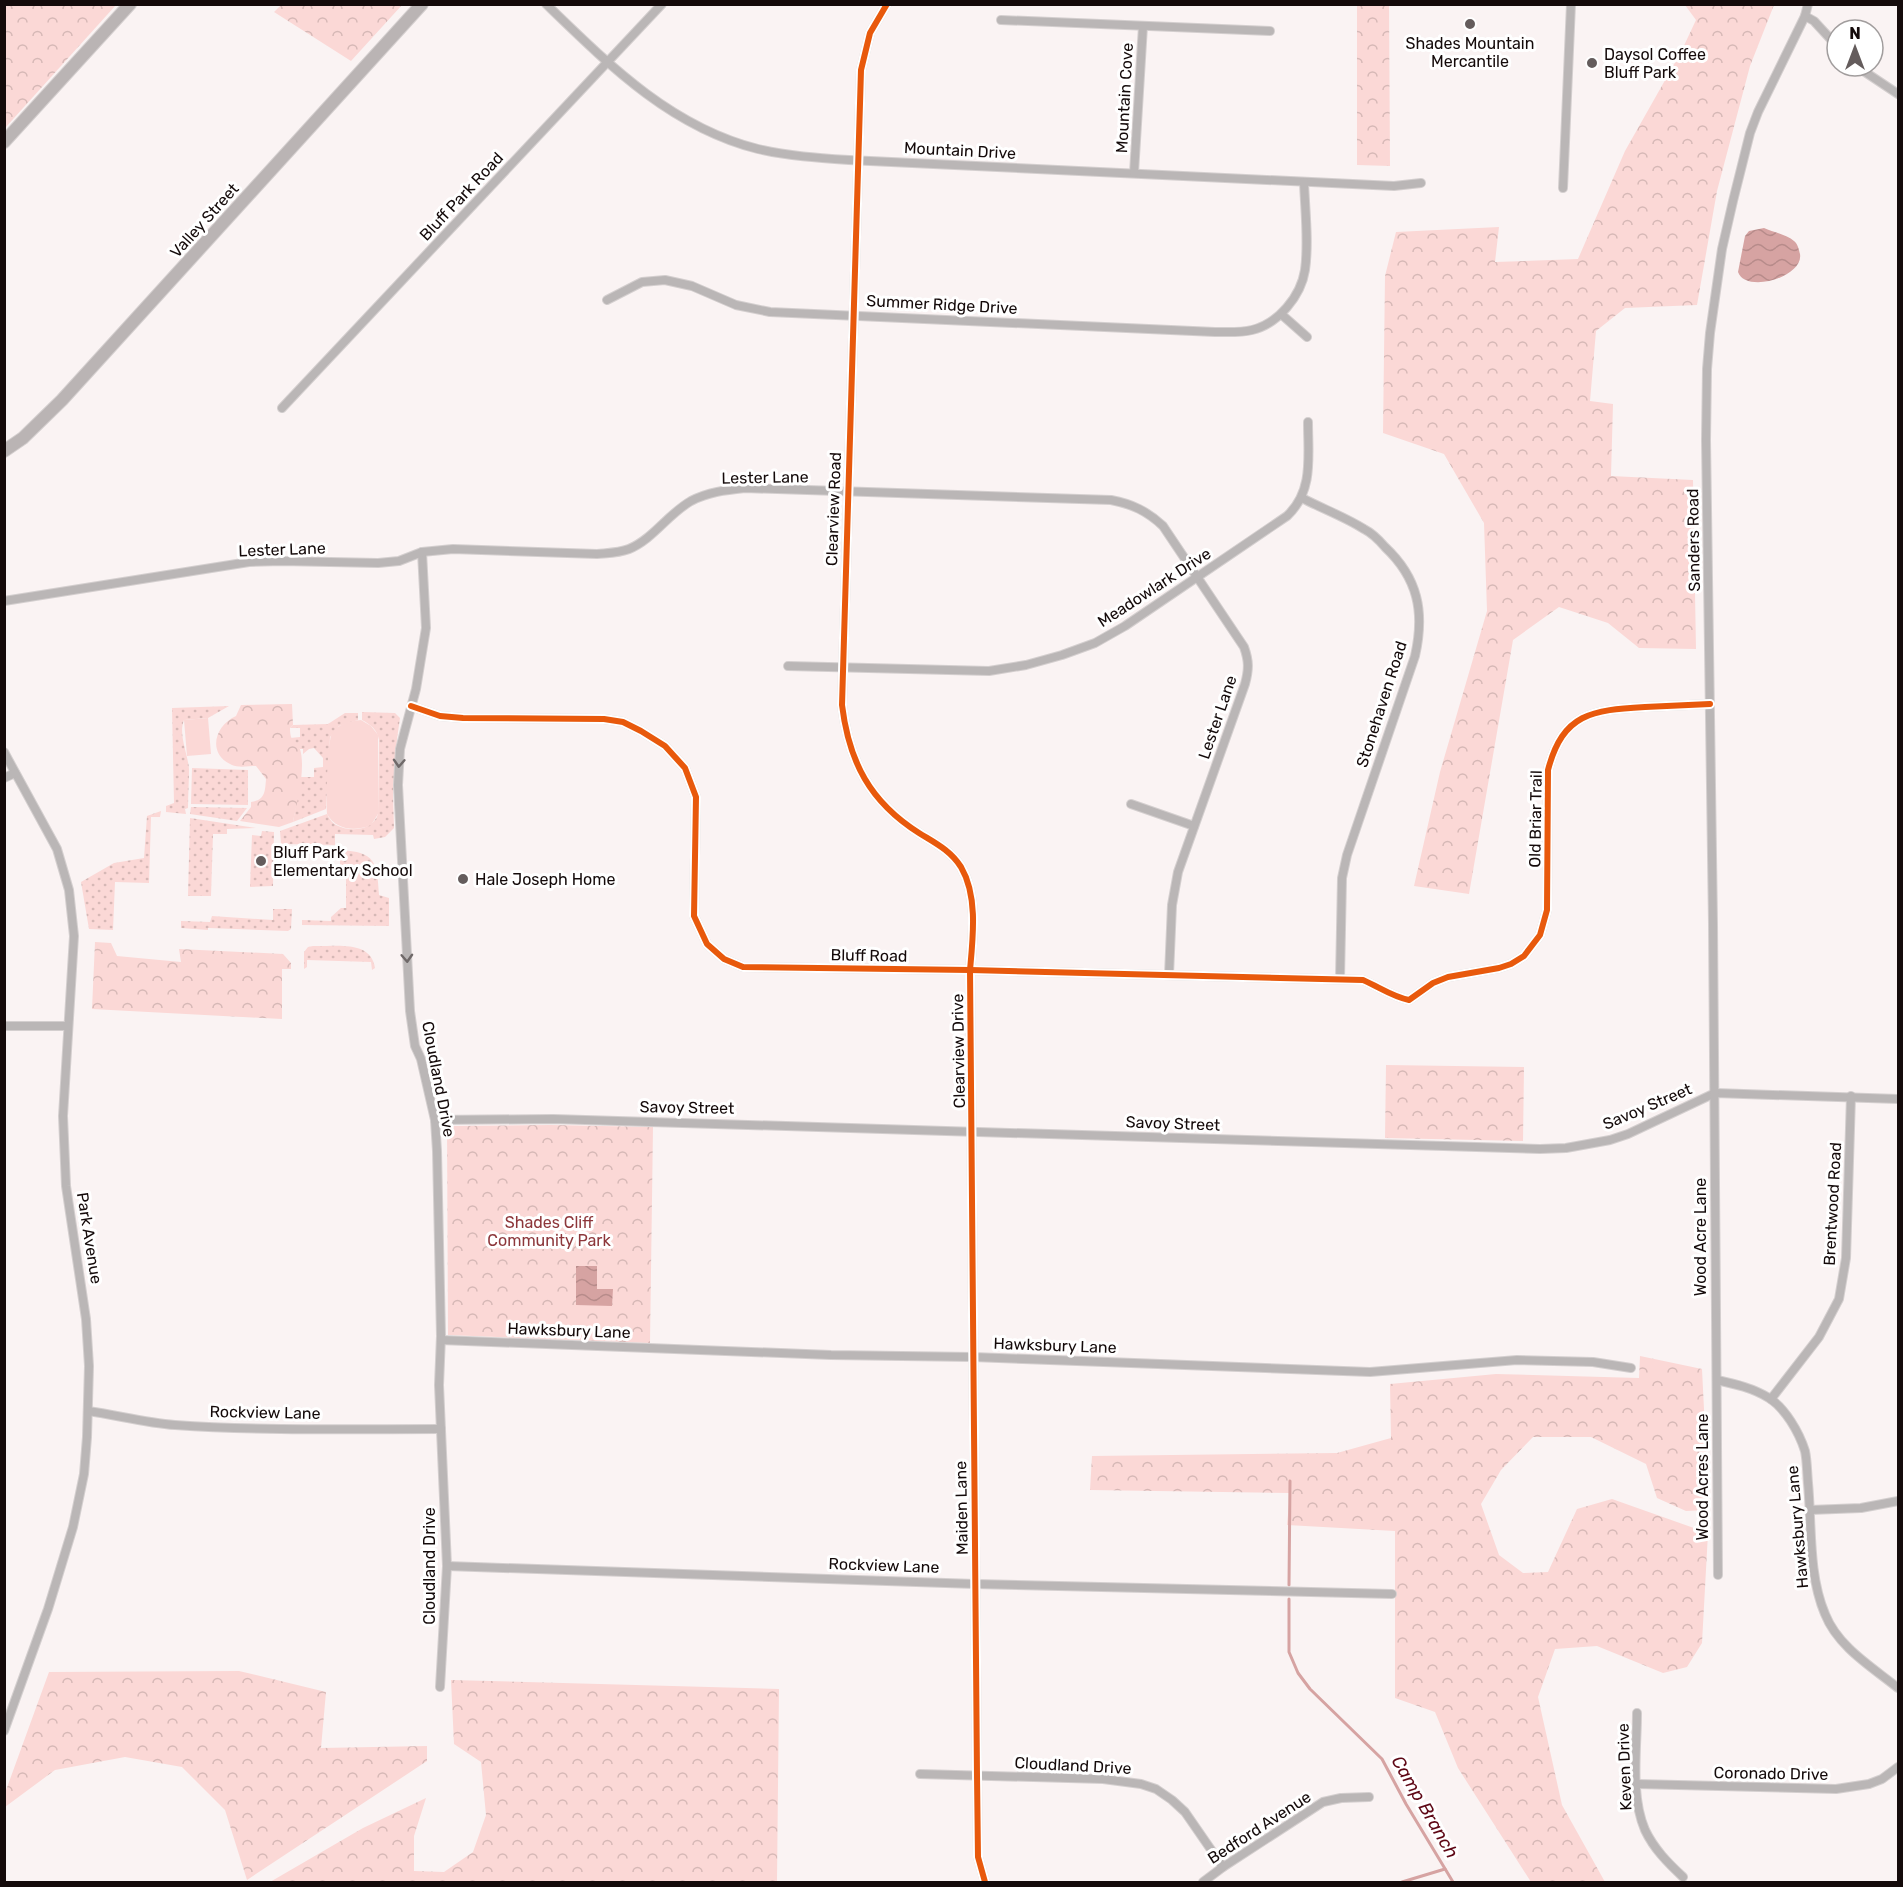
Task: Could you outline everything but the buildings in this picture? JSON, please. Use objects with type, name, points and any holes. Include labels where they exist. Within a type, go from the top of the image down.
[{"type":"street","points":[[4,142],[130,4]]},
{"type":"street","name":"Valley Street","points":[[4,452],[23,438],[62,400],[422,4]]},
{"type":"street","name":"Mountain Drive","points":[[546,4],[607,63],[656,102],[679,117],[715,134],[777,153],[857,161],[1304,182],[1394,186],[1421,183]]},
{"type":"street","name":"Bluff Park Road","points":[[282,408],[662,4]]},
{"type":"street","name":"Clearview Road","points":[[887,4],[870,33],[862,58],[857,161],[842,705],[845,730],[852,756],[866,783],[896,817],[951,854],[961,867],[971,896],[970,970]]},
{"type":"street","points":[[1563,188],[1571,4]]},
{"type":"street","name":"Sanders Road","points":[[1715,1093],[1707,369],[1722,249],[1750,133],[1765,94],[1809,4]]},
{"type":"street","points":[[1805,16],[1814,21],[1825,33]]},
{"type":"street","name":"Mountain Cove","points":[[1001,20],[1270,31]]},
{"type":"street","name":"Mountain Cove","points":[[1134,173],[1143,26]]},
{"type":"street","points":[[1874,78],[1899,94]]},
{"type":"street","name":"Summer Ridge Drive","points":[[607,300],[642,282],[665,280],[692,286],[751,309],[770,312],[1236,332],[1254,330],[1281,314],[1297,291],[1305,272],[1304,182]]},
{"type":"street","points":[[1281,314],[1307,337]]},
{"type":"street","points":[[1302,498],[1307,486],[1308,422]]},
{"type":"street","name":"Lester Lane","points":[[4,601],[249,562],[378,563],[399,561],[422,552],[453,549],[597,554],[619,552],[630,549],[650,536],[669,517],[693,500],[722,490],[745,488],[1111,500],[1132,504],[1150,514],[1163,526],[1244,647],[1249,661],[1249,670],[1178,872],[1172,905],[1169,975]]},
{"type":"street","name":"Meadowlark Drive","points":[[788,666],[989,671],[1026,665],[1095,643],[1125,626],[1287,516],[1302,498]]},
{"type":"street","name":"Stonehaven Road","points":[[1302,498],[1364,528],[1375,536],[1409,575],[1418,605],[1419,633],[1415,656],[1353,833],[1342,878],[1340,979]]},
{"type":"street","name":"Cloudland Drive","points":[[422,552],[426,628],[400,749],[398,785],[410,1011],[415,1046],[421,1059],[435,1120],[438,1183],[441,1429],[447,1566],[440,1687]]},
{"type":"street","name":"Old Briar Trail","points":[[1498,968],[1524,956],[1540,935],[1547,910],[1548,770],[1553,749],[1563,734],[1581,718],[1606,709],[1710,704]]},
{"type":"street","name":"Bluff Road","points":[[411,706],[440,716],[463,718],[604,719],[623,722],[665,746],[685,768],[696,797],[694,916],[708,944],[724,959],[743,967],[1363,980],[1397,998],[1409,1000],[1434,983],[1448,977],[1498,968]]},
{"type":"street","name":"Park Avenue","points":[[4,752],[57,849],[66,874],[74,936],[63,1116],[66,1179],[86,1319],[89,1366],[84,1474],[74,1527],[48,1609],[4,1731]]},
{"type":"street","points":[[4,778],[15,773]]},
{"type":"street","points":[[1131,804],[1194,826]]},
{"type":"street","name":"Clearview Drive","points":[[970,970],[973,1132]]},
{"type":"street","points":[[4,1026],[68,1026]]},
{"type":"street","name":"Savoy Street","points":[[435,1120],[553,1119],[1391,1145],[1566,1148],[1586,1146],[1628,1134],[1715,1093],[1899,1099]]},
{"type":"street","name":"Wood Acre Lane","points":[[1715,1093],[1717,1380]]},
{"type":"street","name":"Brentwood Road","points":[[1770,1399],[1819,1337],[1839,1299],[1846,1258],[1851,1096]]},
{"type":"street","name":"Maiden Lane","points":[[973,1132],[978,1857],[986,1882]]},
{"type":"street","name":"Hawksbury Lane","points":[[441,1340],[831,1355],[973,1356],[1370,1372],[1517,1360],[1593,1362],[1631,1368]]},
{"type":"street","name":"Hawksbury Lane","points":[[1717,1380],[1749,1389],[1770,1399],[1785,1414],[1796,1430],[1805,1451],[1815,1579],[1826,1617],[1838,1637],[1853,1652],[1899,1688]]},
{"type":"street","name":"Wood Acres Lane","points":[[1717,1380],[1718,1575]]},
{"type":"street","name":"Rockview Lane","points":[[88,1412],[173,1425],[441,1429]]},
{"type":"street","points":[[1810,1510],[1861,1508],[1899,1501]]},
{"type":"street","name":"Rockview Lane","points":[[447,1566],[975,1584],[1392,1594]]},
{"type":"street","name":"Keven Drive","points":[[1637,1713],[1639,1814],[1646,1830],[1665,1859],[1683,1877]]},
{"type":"street","name":"Coronado Drive","points":[[1637,1784],[1836,1789],[1869,1784],[1882,1779],[1899,1767]]},
{"type":"street","name":"Cloudland Drive","points":[[920,1774],[1103,1779],[1141,1784],[1156,1789],[1185,1812],[1223,1867]]},
{"type":"street","name":"Bedford Avenue","points":[[1203,1882],[1323,1802],[1341,1798],[1370,1797]]},
{"type":"green space","points":[[4,5],[116,5],[5,128]]},
{"type":"green space","points":[[281,5],[402,5],[351,61],[274,12]]},
{"type":"green space","points":[[1357,5],[1389,5],[1390,166],[1357,165]]},
{"type":"green space","points":[[1685,5],[1774,5],[1750,66],[1717,191],[1697,305],[1625,308],[1596,331],[1590,401],[1613,404],[1611,476],[1693,480],[1696,649],[1639,648],[1608,623],[1559,607],[1513,640],[1469,894],[1414,886],[1440,772],[1487,611],[1484,523],[1444,454],[1383,433],[1385,276],[1396,232],[1499,227],[1495,262],[1578,259],[1625,151],[1681,52],[1696,20]]},
{"type":"green space","points":[[292,704],[293,725],[290,733],[302,757],[300,786],[293,822],[279,827],[240,821],[251,807],[251,802],[262,797],[266,779],[256,766],[234,766],[224,760],[216,747],[218,733],[228,721],[236,716],[241,705]]},
{"type":"green space","points":[[229,706],[208,718],[184,720],[182,731],[189,769],[188,808],[185,809],[186,814],[166,812],[166,806],[174,803],[172,708]]},
{"type":"green space","points":[[362,712],[395,713],[400,718],[393,795],[394,828],[385,837],[374,839],[373,835],[335,834],[335,845],[281,844],[280,831],[327,814],[335,824],[348,829],[366,827],[375,819],[378,814],[379,740],[373,728],[362,720]]},
{"type":"green space","points":[[345,713],[358,713],[358,720],[339,726],[330,737],[326,809],[293,822],[301,777],[314,777],[314,768],[323,767],[323,758],[314,748],[303,754],[303,749],[300,749],[290,738],[300,737],[300,728],[290,728],[293,725],[328,724]]},
{"type":"green space","points":[[208,718],[211,754],[187,756],[184,720]]},
{"type":"green space","points":[[361,720],[371,726],[378,735],[378,814],[371,825],[352,829],[335,823],[327,814],[328,760],[332,733],[338,727]]},
{"type":"green space","points":[[192,768],[248,770],[248,805],[191,804]]},
{"type":"green space","points":[[191,807],[247,808],[237,821],[190,814]]},
{"type":"green space","points":[[161,811],[160,817],[151,817],[149,883],[115,882],[113,930],[89,929],[81,882],[114,863],[144,858],[147,816]]},
{"type":"green space","points":[[190,818],[256,828],[227,829],[227,834],[213,834],[211,896],[188,896]]},
{"type":"green space","points":[[262,831],[274,832],[273,886],[250,887],[252,835],[261,836]]},
{"type":"green space","points":[[340,850],[361,853],[372,861],[377,874],[379,895],[389,898],[389,926],[302,925],[302,920],[331,921],[331,917],[341,908],[346,908],[346,874],[340,873]]},
{"type":"green space","points":[[273,909],[292,909],[291,929],[288,931],[181,928],[181,921],[210,922],[212,916],[273,920]]},
{"type":"green space","points":[[95,942],[111,943],[117,956],[181,962],[179,949],[283,954],[291,963],[291,969],[282,969],[282,1019],[92,1009]]},
{"type":"green space","points":[[350,946],[359,949],[367,952],[375,968],[372,970],[371,962],[307,960],[307,967],[304,969],[304,952],[308,947]]},
{"type":"green space","points":[[1386,1065],[1524,1067],[1523,1141],[1385,1138]]},
{"type":"green space","name":"Shades Cliff Community Park","points":[[447,1126],[653,1127],[650,1343],[448,1335]]},
{"type":"green space","points":[[1640,1356],[1702,1369],[1709,1510],[1686,1511],[1657,1498],[1646,1464],[1591,1437],[1533,1437],[1501,1470],[1481,1504],[1499,1555],[1523,1573],[1548,1572],[1577,1509],[1612,1499],[1708,1533],[1702,1643],[1687,1667],[1663,1673],[1597,1646],[1555,1649],[1538,1697],[1562,1805],[1605,1882],[1531,1882],[1458,1768],[1435,1712],[1395,1698],[1395,1531],[1287,1525],[1290,1493],[1090,1490],[1092,1456],[1337,1453],[1391,1438],[1390,1384],[1496,1374],[1639,1378]]},
{"type":"green space","points":[[239,1671],[326,1692],[321,1748],[427,1746],[427,1761],[247,1880],[225,1810],[182,1767],[125,1757],[55,1770],[5,1807],[5,1793],[49,1672]]},
{"type":"green space","points":[[451,1680],[779,1689],[777,1882],[270,1882],[363,1828],[426,1798],[414,1836],[414,1871],[444,1872],[473,1852],[486,1815],[481,1762],[454,1744]]},
{"type":"water","points":[[1764,228],[1795,242],[1800,254],[1799,262],[1784,276],[1774,280],[1752,282],[1743,278],[1738,272],[1745,236],[1749,231]]},
{"type":"water","points":[[576,1266],[597,1266],[597,1289],[613,1289],[612,1306],[576,1305]]},
{"type":"waterway","name":"Camp Branch","points":[[1289,1585],[1290,1481]]},
{"type":"waterway","name":"Camp Branch","points":[[1289,1599],[1289,1652],[1298,1673],[1310,1689],[1382,1759],[1453,1882]]},
{"type":"waterway","points":[[1402,1882],[1445,1869]]},
{"type":"cycle path","points":[[887,4],[870,33],[861,70],[842,705],[850,745],[865,779],[887,808],[902,821],[942,847],[957,861],[966,878],[972,904],[973,931],[970,970],[978,1857],[985,1882]]},
{"type":"cycle path","points":[[411,706],[440,716],[463,718],[604,719],[623,722],[665,746],[685,768],[696,797],[694,916],[707,944],[724,959],[743,967],[1363,980],[1409,1000],[1433,983],[1448,977],[1511,964],[1524,956],[1540,935],[1547,910],[1548,770],[1554,751],[1571,726],[1582,718],[1610,710],[1710,704]]},
{"type":"place","name":"Shades Mountain Mercantile","points":[[1470,24]]},
{"type":"place","name":"Daysol Coffee Bluff Park","points":[[1592,63]]},
{"type":"place","name":"Bluff Park Elementary School","points":[[261,861]]},
{"type":"place","name":"Hale Joseph Home","points":[[463,879]]}]
